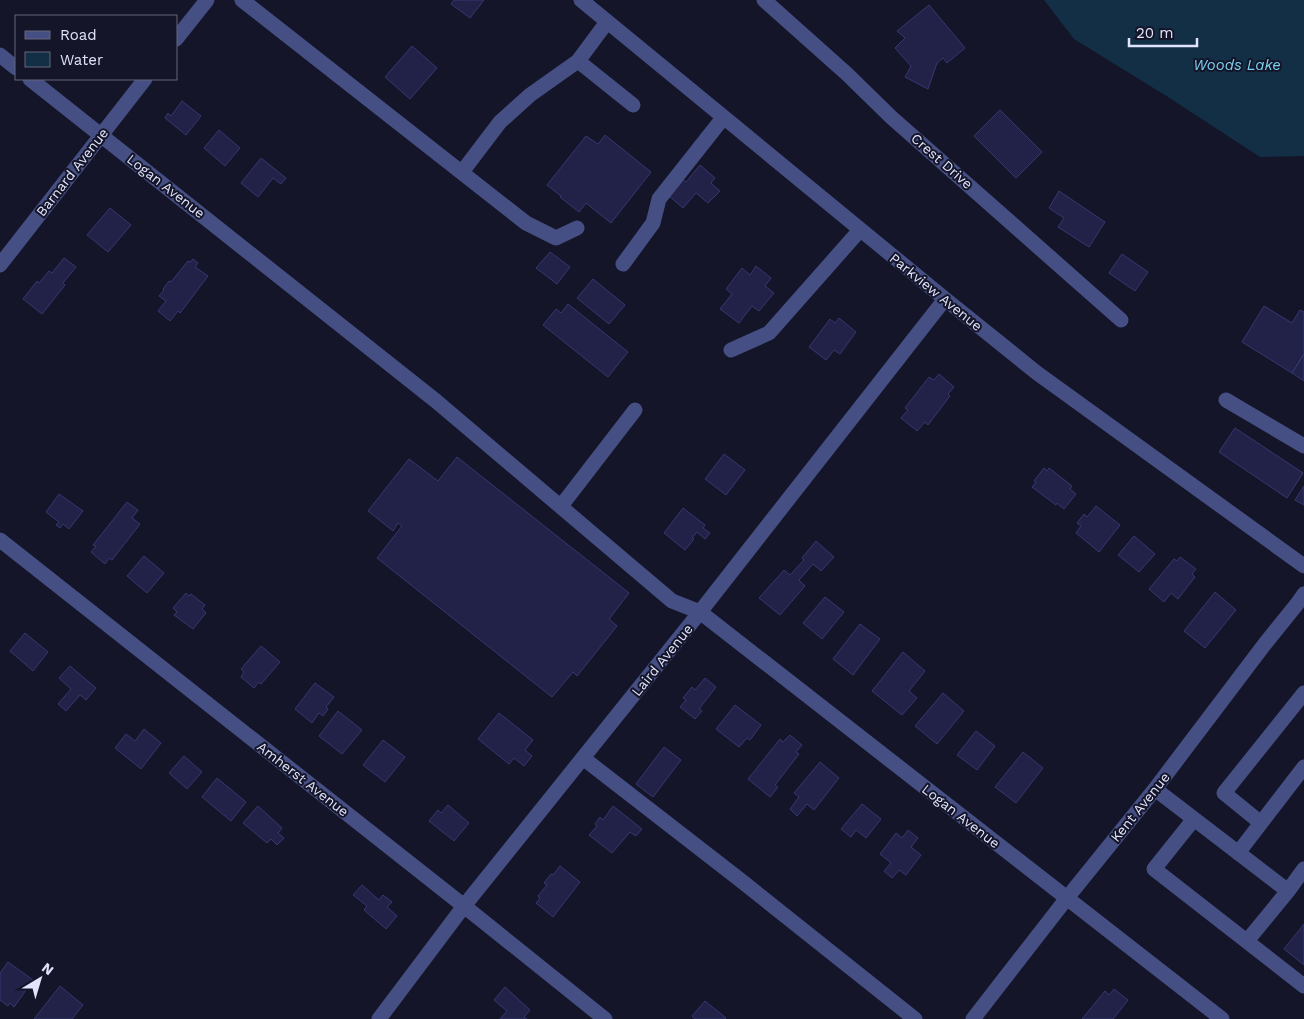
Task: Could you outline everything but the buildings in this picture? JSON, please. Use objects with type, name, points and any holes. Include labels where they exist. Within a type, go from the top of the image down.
[{"type":"street","points":[[178,37],[208,0]]},
{"type":"street","points":[[242,0],[526,222],[556,238],[577,228]]},
{"type":"street","name":"Parkview Avenue","points":[[581,0],[860,230],[1037,372],[1304,566]]},
{"type":"street","name":"Crest Drive","points":[[764,0],[1121,320]]},
{"type":"street","points":[[462,172],[500,122],[530,95],[578,61],[607,22]]},
{"type":"street","points":[[0,55],[15,67]]},
{"type":"street","points":[[578,61],[633,105]]},
{"type":"street","name":"Logan Avenue","points":[[31,80],[436,401],[672,601],[700,612],[1222,1019]]},
{"type":"street","name":"Barnard Avenue","points":[[0,265],[144,80]]},
{"type":"street","points":[[623,264],[654,223],[660,199],[723,118]]},
{"type":"street","points":[[730,350],[769,333],[860,230]]},
{"type":"street","name":"Laird Avenue","points":[[378,1019],[464,906],[700,612],[945,299]]},
{"type":"street","points":[[1226,400],[1304,446]]},
{"type":"street","points":[[561,506],[635,410]]},
{"type":"street","name":"Amherst Avenue","points":[[0,540],[606,1019]]},
{"type":"street","name":"Kent Avenue","points":[[973,1019],[1066,898],[1155,789],[1304,594]]},
{"type":"street","points":[[1262,823],[1224,793],[1304,693]]},
{"type":"street","points":[[583,758],[915,1019]]},
{"type":"street","points":[[1238,853],[1304,767]]},
{"type":"street","points":[[1155,789],[1288,891]]},
{"type":"street","points":[[1194,819],[1154,869],[1304,986]]},
{"type":"street","points":[[1247,941],[1304,869]]},
{"type":"water","name":"Woods Lake","points":[[1044,0],[1304,0],[1304,156],[1260,157],[1074,39]]}]
